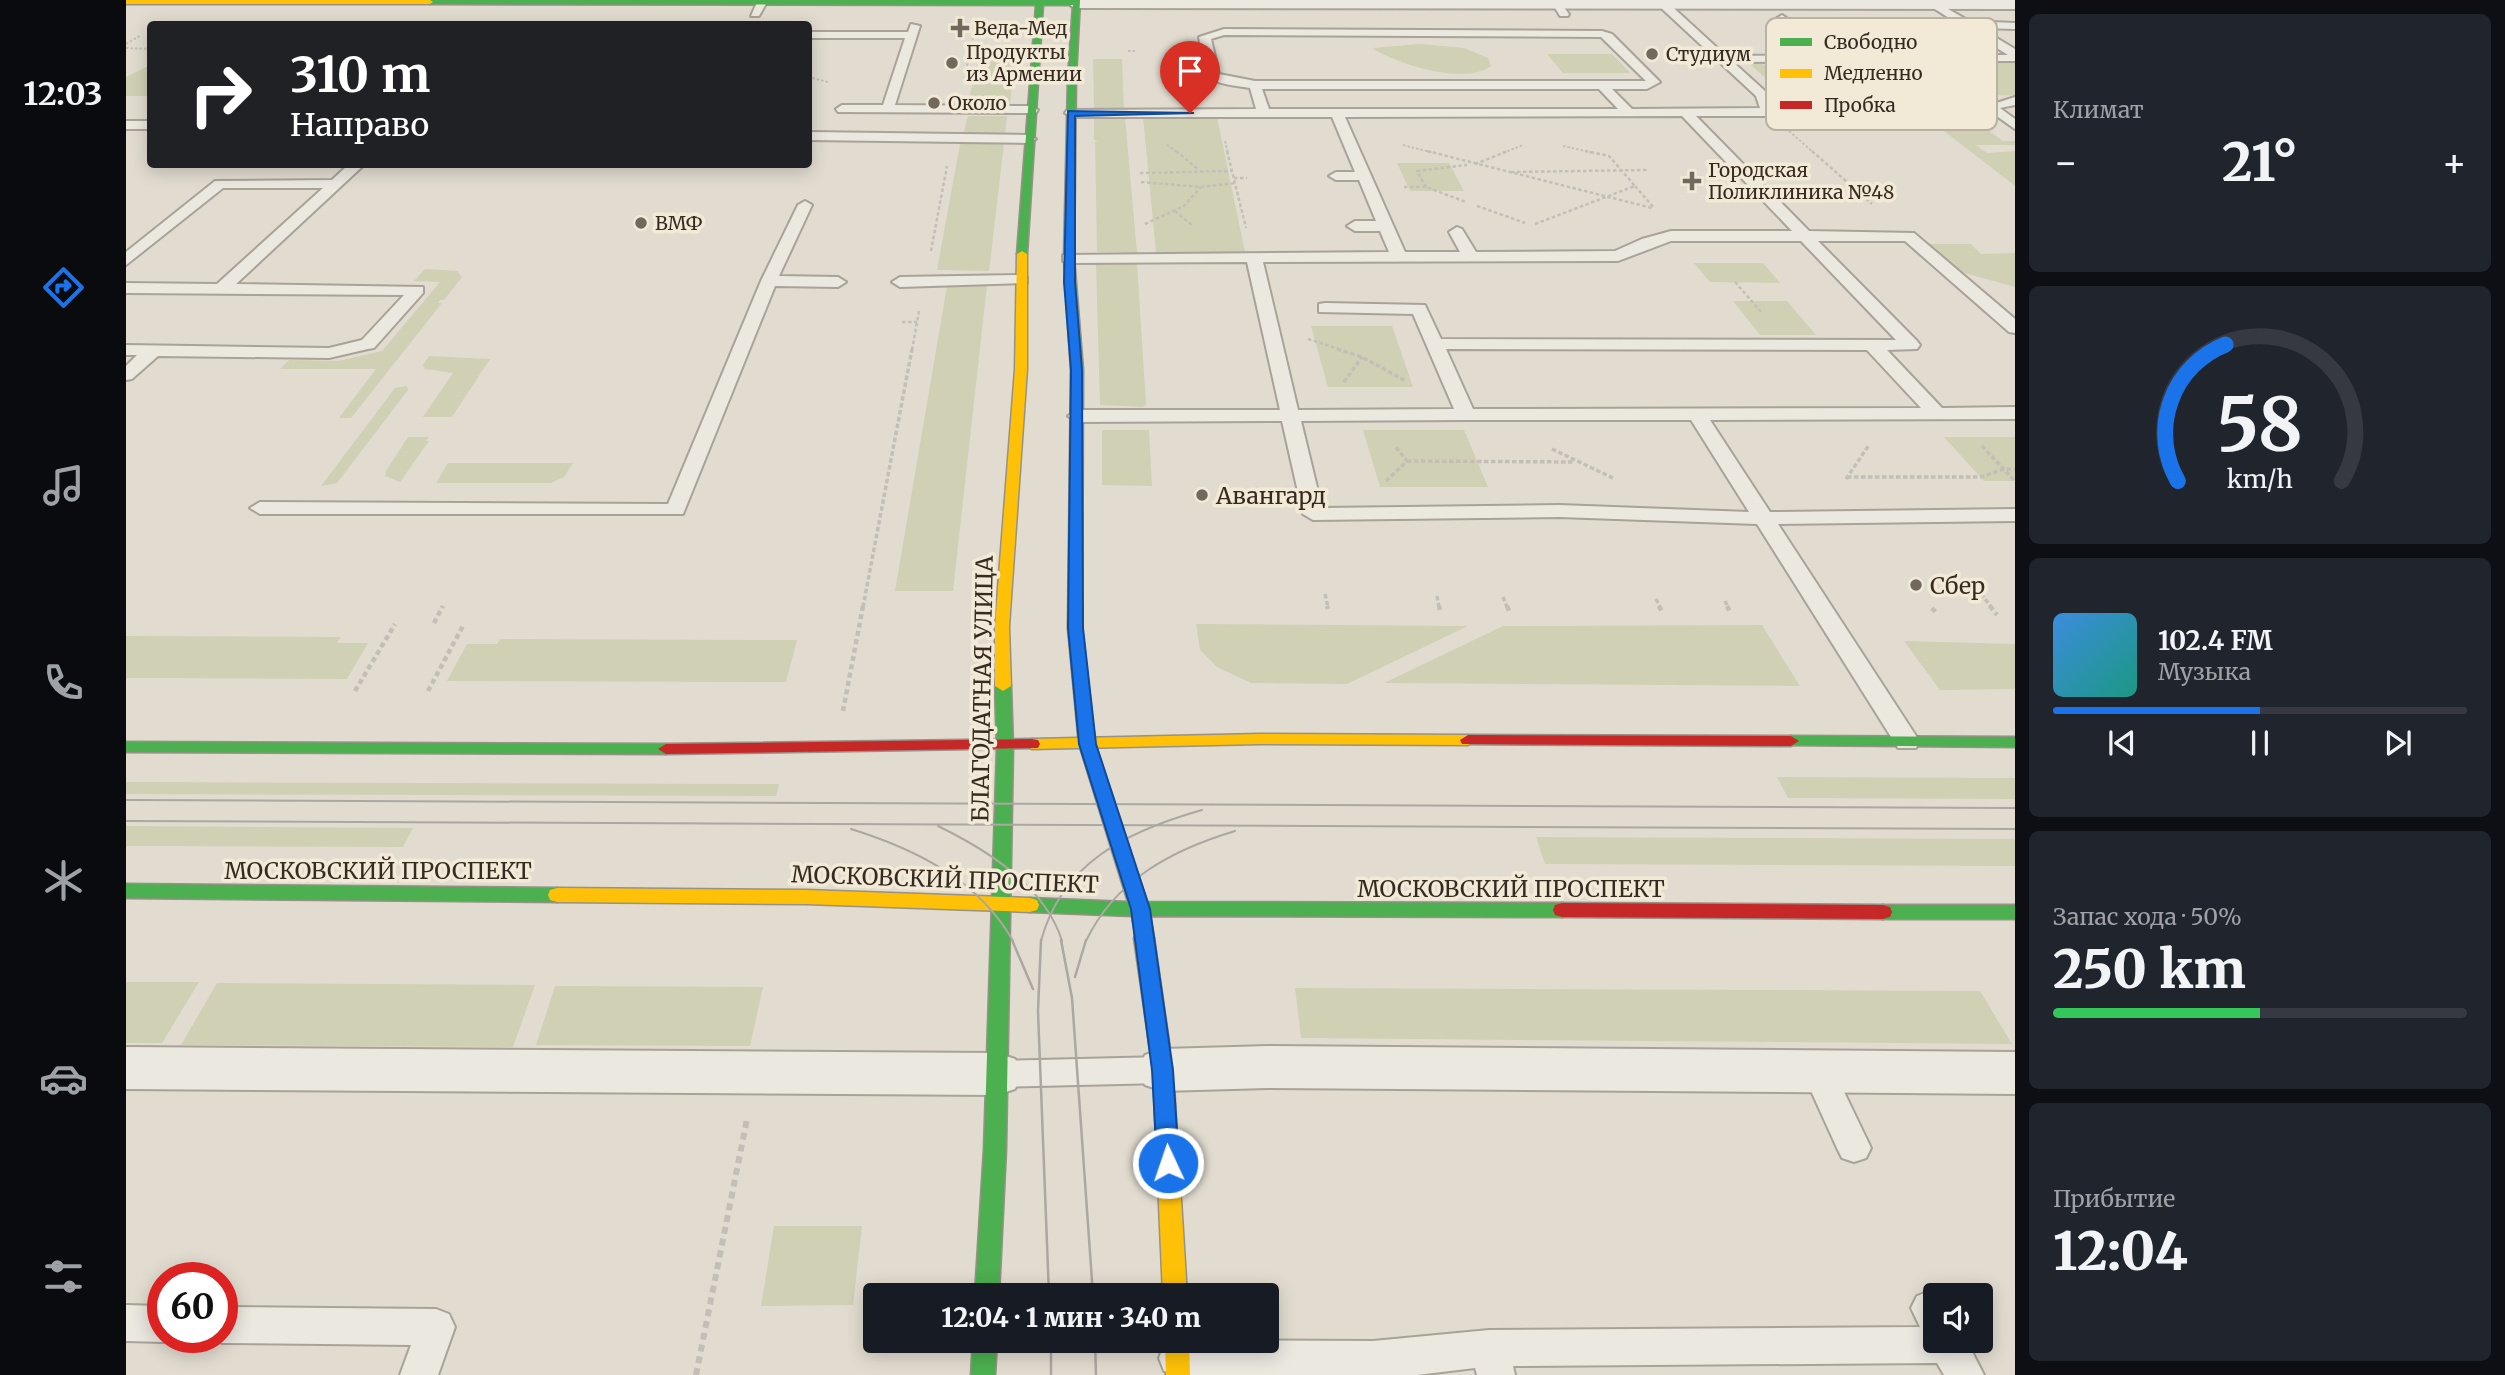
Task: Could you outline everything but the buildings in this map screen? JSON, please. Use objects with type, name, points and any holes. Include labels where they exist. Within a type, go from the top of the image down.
[{"type":"main road","points":[[128,3],[575,1],[759,8],[1077,1],[1071,113],[1069,258],[1077,416],[1075,628],[1087,744],[1140,909],[1163,1070],[1174,1283]]},
{"type":"main road","name":"БЛАГОДАТНАЯ УЛИЦА","points":[[988,1283],[1005,747],[1002,627],[1021,369],[1021,280],[1040,1]]},
{"type":"main road","points":[[126,747],[1005,747],[1260,739],[2015,742]]},
{"type":"main road","name":"МОСКОВСКИЙ ПРОСПЕКТ","points":[[126,891],[806,897],[1140,909],[2015,912]]},
{"type":"main road","points":[[983,1375],[984,1353]]},
{"type":"street","points":[[1077,1],[1218,8],[1560,8],[1823,2],[2015,4]]},
{"type":"street","points":[[1163,1070],[1268,1067],[2015,1073]]},
{"type":"street","points":[[126,1068],[997,1074]]},
{"type":"lane","points":[[1662,4],[1762,95],[1766,106]]},
{"type":"lane","points":[[1934,4],[1956,18]]},
{"type":"lane","points":[[1997,25],[2015,26]]},
{"type":"lane","points":[[1224,29],[1579,29],[1608,36],[1654,82],[1647,85],[1255,85],[1219,80],[1213,76],[1205,37],[1224,29]]},
{"type":"lane","points":[[812,35],[913,30],[888,109]]},
{"type":"lane","points":[[1997,44],[2015,56]]},
{"type":"lane","points":[[1997,56],[2015,56]]},
{"type":"lane","points":[[1722,59],[1766,59]]},
{"type":"lane","points":[[1255,85],[1264,113]]},
{"type":"lane","points":[[1602,85],[1629,113]]},
{"type":"lane","points":[[1997,105],[2015,101]]},
{"type":"lane","points":[[842,109],[1032,110]]},
{"type":"lane","points":[[1071,113],[1766,112]]},
{"type":"lane","points":[[1997,112],[2015,125]]},
{"type":"lane","points":[[1337,113],[1399,257]]},
{"type":"lane","points":[[1435,344],[1911,345],[1686,113]]},
{"type":"lane","points":[[126,125],[147,125]]},
{"type":"lane","points":[[1325,130],[1345,130]]},
{"type":"lane","points":[[812,136],[1029,139]]},
{"type":"lane","points":[[222,288],[354,168]]},
{"type":"lane","points":[[1336,176],[1365,176]]},
{"type":"lane","points":[[126,260],[133,248],[220,184],[337,184]]},
{"type":"lane","points":[[260,508],[676,510],[768,281],[805,205]]},
{"type":"lane","points":[[1355,226],[1386,226]]},
{"type":"lane","points":[[1069,258],[1399,257],[1463,244],[1618,256],[1647,242],[1671,236],[1909,236],[2015,328]]},
{"type":"lane","points":[[1254,258],[1313,514],[1420,515],[1546,511],[1662,517],[1762,518],[2015,515]]},
{"type":"lane","points":[[900,282],[1021,280]]},
{"type":"lane","points":[[768,281],[838,282]]},
{"type":"lane","points":[[126,288],[417,290],[368,344],[329,353],[126,350]]},
{"type":"lane","points":[[1325,308],[1419,309],[1470,413]]},
{"type":"lane","points":[[1872,345],[1937,413]]},
{"type":"lane","points":[[126,374],[153,351]]},
{"type":"lane","points":[[1077,416],[2015,413]]},
{"type":"lane","points":[[1698,416],[1907,742]]},
{"type":"lane","points":[[997,1074],[1163,1070]]},
{"type":"lane","points":[[1818,1071],[1854,1148]]},
{"type":"lane","points":[[126,1323],[147,1324]]},
{"type":"lane","points":[[238,1325],[436,1327],[419,1375]]},
{"type":"lane","points":[[1178,1358],[1277,1361],[1432,1357],[1492,1362],[1923,1339]]},
{"type":"path","points":[[958,110],[965,63],[976,21]]},
{"type":"path","points":[[962,43],[971,43]]},
{"type":"path","points":[[126,48],[147,48]]},
{"type":"path","points":[[969,55],[1001,49]]},
{"type":"path","points":[[1128,51],[1135,51]]},
{"type":"path","points":[[1218,113],[1254,258]]},
{"type":"path","points":[[1788,130],[1909,236]]},
{"type":"path","points":[[842,715],[953,138]]},
{"type":"path","points":[[1157,141],[1181,153],[1199,170]]},
{"type":"path","points":[[1394,143],[1655,208],[1609,156],[1557,144]]},
{"type":"path","points":[[1426,187],[1418,171],[1474,165],[1524,145]]},
{"type":"path","points":[[1503,172],[1649,170]]},
{"type":"path","points":[[1140,173],[1233,171]]},
{"type":"path","points":[[1234,178],[1247,178]]},
{"type":"path","points":[[1141,182],[1200,187],[1236,183]]},
{"type":"path","points":[[1463,244],[1490,240],[1635,186]]},
{"type":"path","points":[[1145,224],[1184,206],[1200,187]]},
{"type":"path","points":[[1394,187],[1426,187],[1531,225]]},
{"type":"path","points":[[902,322],[917,322]]},
{"type":"path","points":[[1271,326],[1362,357],[1470,413],[1614,478]]},
{"type":"path","points":[[1819,518],[1890,412]]},
{"type":"path","points":[[1389,439],[1407,461]]},
{"type":"path","points":[[1981,444],[2015,481]]},
{"type":"path","points":[[1383,484],[1407,461],[1579,462]]},
{"type":"path","points":[[1847,477],[1981,477],[2015,468]]},
{"type":"path","points":[[1977,588],[1997,615]]},
{"type":"path","points":[[1325,594],[1328,609]]},
{"type":"path","points":[[1437,596],[1440,610]]},
{"type":"path","points":[[1503,597],[1509,611]]},
{"type":"path","points":[[1656,599],[1662,612]]},
{"type":"path","points":[[1725,601],[1730,612]]},
{"type":"path","points":[[434,623],[443,606]]},
{"type":"path","points":[[1932,608],[1937,614]]},
{"type":"path","points":[[355,691],[396,624]]},
{"type":"path","points":[[428,691],[464,624]]},
{"type":"path","points":[[696,1375],[749,1110]]},
{"type":"green space","points":[[1421,44],[1464,48],[1488,58],[1491,66],[1479,72],[1465,74],[1431,71],[1397,60],[1372,48]]},
{"type":"green space","points":[[1547,54],[1612,54],[1630,73],[1563,73]]},
{"type":"green space","points":[[998,56],[1015,56],[1012,57],[1015,58],[1010,104],[968,104],[978,59],[997,59]]},
{"type":"green space","points":[[1093,59],[1122,59],[1124,110],[1094,110]]},
{"type":"green space","points":[[1748,62],[1766,65],[1766,79]]},
{"type":"green space","points":[[1997,62],[2015,62],[2015,95],[1997,95]]},
{"type":"green space","points":[[147,66],[147,96],[126,96],[126,77]]},
{"type":"green space","points":[[968,116],[1007,116],[1005,135],[963,135]]},
{"type":"green space","points":[[1125,117],[1137,253],[1097,252],[1095,142],[1098,141],[1094,140],[1094,118]]},
{"type":"green space","points":[[1143,117],[1217,117],[1245,252],[1156,252]]},
{"type":"green space","points":[[1943,130],[1988,130],[2003,141],[2015,141],[2015,145],[1976,145],[1987,153],[2015,151],[2015,186]]},
{"type":"green space","points":[[960,144],[1004,144],[989,271],[937,270]]},
{"type":"green space","points":[[1397,163],[1449,163],[1464,191],[1410,191]]},
{"type":"green space","points":[[1923,244],[1971,244],[1981,254],[2015,253],[2015,287],[1950,269]]},
{"type":"green space","points":[[1096,263],[1137,263],[1146,405],[1142,407],[1100,405]]},
{"type":"green space","points":[[1694,263],[1763,263],[1780,283],[1710,282]]},
{"type":"green space","points":[[425,269],[457,271],[462,277],[444,300],[440,300],[438,303],[442,303],[351,418],[339,418],[376,369],[280,369],[289,360],[338,361],[382,351],[440,282],[414,281]]},
{"type":"green space","points":[[987,285],[953,591],[895,591],[947,286]]},
{"type":"green space","points":[[1733,301],[1787,301],[1816,335],[1760,335]]},
{"type":"green space","points":[[1311,326],[1392,326],[1413,387],[1328,387]]},
{"type":"green space","points":[[429,356],[490,359],[452,417],[423,417],[453,373],[425,369],[423,365]]},
{"type":"green space","points":[[407,386],[408,390],[337,483],[321,486],[395,388]]},
{"type":"green space","points":[[1102,430],[1149,430],[1152,486],[1102,485]]},
{"type":"green space","points":[[1363,430],[1464,430],[1488,487],[1380,487]]},
{"type":"green space","points":[[408,437],[429,437],[426,441],[429,441],[400,482],[385,476]]},
{"type":"green space","points":[[1944,437],[2015,437],[2015,481],[1984,481]]},
{"type":"green space","points":[[448,463],[573,463],[564,477],[551,483],[436,483]]},
{"type":"green space","points":[[1196,624],[1468,626],[1347,684],[1251,683],[1217,667],[1200,650]]},
{"type":"green space","points":[[1762,625],[1800,686],[1384,683],[1503,626]]},
{"type":"green space","points":[[126,636],[341,637],[337,643],[368,643],[347,679],[126,678]]},
{"type":"green space","points":[[500,639],[797,640],[786,682],[447,681],[467,644],[497,644]]},
{"type":"green space","points":[[1904,641],[2015,644],[2015,689],[1940,690]]},
{"type":"green space","points":[[1777,777],[2015,778],[2015,799],[1788,798]]},
{"type":"green space","points":[[126,782],[779,784],[776,796],[126,794]]},
{"type":"green space","points":[[126,826],[413,828],[403,847],[126,846]]},
{"type":"green space","points":[[1536,837],[2015,839],[2015,866],[1545,864]]},
{"type":"green space","points":[[126,982],[199,982],[162,1043],[126,1043]]},
{"type":"green space","points":[[217,983],[535,985],[513,1047],[181,1045]]},
{"type":"green space","points":[[555,986],[763,987],[750,1046],[536,1045]]},
{"type":"green space","points":[[1295,988],[1980,991],[2012,1044],[1301,1038]]},
{"type":"green space","points":[[774,1226],[862,1226],[853,1305],[761,1306]]},
{"type":"tram line","points":[[126,800],[2015,808]]},
{"type":"tram line","points":[[1156,825],[1202,810]]},
{"type":"tram line","points":[[126,821],[1156,825]]},
{"type":"tram line","points":[[1050,916],[1065,890],[1082,870],[1124,840],[1156,825]]},
{"type":"tram line","points":[[1156,825],[2015,829]]},
{"type":"tram line","points":[[938,826],[976,846],[1012,872],[1050,916]]},
{"type":"tram line","points":[[851,829],[899,846],[964,884],[999,919],[1013,941]]},
{"type":"tram line","points":[[1086,941],[1098,920],[1129,884],[1168,858],[1235,831]]},
{"type":"tram line","points":[[1041,941],[1050,916]]},
{"type":"tram line","points":[[1050,916],[1062,941]]},
{"type":"tram line","points":[[1012,940],[1033,989]]},
{"type":"tram line","points":[[1041,940],[1038,1011],[1049,1283]]},
{"type":"tram line","points":[[1061,940],[1072,998],[1092,1283]]},
{"type":"tram line","points":[[1075,977],[1086,940]]},
{"type":"tram line","points":[[1051,1353],[1051,1375]]},
{"type":"tram line","points":[[1095,1353],[1096,1375]]},
{"type":"traffic: fast","points":[[1022,254],[1040,0]]},
{"type":"traffic: fast","points":[[1077,0],[1072,78],[1069,258],[1077,370],[1075,628],[1087,744],[1140,909],[1144,938]]},
{"type":"traffic: fast","points":[[430,2],[1077,3]]},
{"type":"traffic: fast","points":[[988,1283],[995,1149],[1005,747],[1003,686]]},
{"type":"traffic: fast","points":[[1791,741],[2015,742]]},
{"type":"traffic: fast","points":[[126,747],[666,749]]},
{"type":"traffic: fast","points":[[126,891],[557,895]]},
{"type":"traffic: fast","points":[[1030,905],[1140,909],[1562,910]]},
{"type":"traffic: fast","points":[[1883,912],[2015,912]]},
{"type":"traffic: fast","points":[[983,1375],[984,1353]]},
{"type":"traffic: slow","points":[[126,2],[430,2]]},
{"type":"traffic: slow","points":[[1003,686],[1002,627],[1021,369],[1022,254]]},
{"type":"traffic: slow","points":[[1032,744],[1260,739],[1468,740]]},
{"type":"traffic: slow","points":[[557,895],[806,897],[1030,905]]},
{"type":"traffic: slow","points":[[1144,938],[1163,1070],[1174,1283]]},
{"type":"traffic: slow","points":[[1177,1353],[1178,1375]]},
{"type":"traffic: jam","points":[[1468,740],[1791,741]]},
{"type":"traffic: jam","points":[[666,749],[1032,744]]},
{"type":"traffic: jam","points":[[1562,910],[1883,912]]},
{"type":"place","name":"Веда-Мед","points":[[960,28]]},
{"type":"place","name":"Студиум","points":[[1652,54]]},
{"type":"place","name":"Продукты из Армении","points":[[952,63]]},
{"type":"place","name":"Около","points":[[934,103]]},
{"type":"place","name":"Городская Поликлиника №48","points":[[1692,181]]},
{"type":"place","name":"ВМФ","points":[[641,223]]},
{"type":"place","name":"Авангард","points":[[1202,495]]},
{"type":"place","name":"Сбер","points":[[1916,585]]},
{"type":"route","points":[[1168,1163],[1163,1070],[1140,909],[1087,744],[1075,628],[1077,370],[1070,282],[1071,113],[1190,113]]}]
